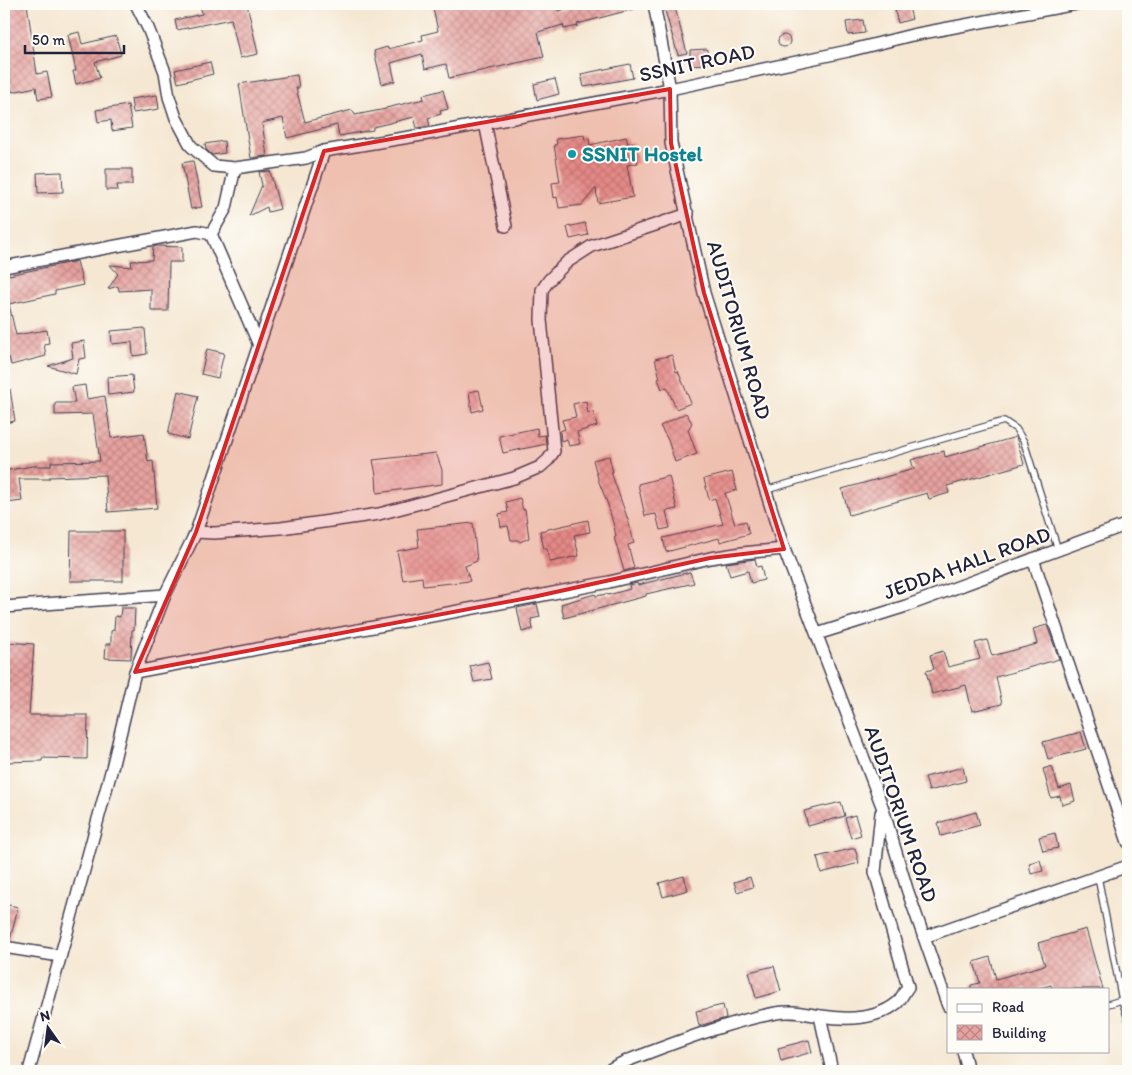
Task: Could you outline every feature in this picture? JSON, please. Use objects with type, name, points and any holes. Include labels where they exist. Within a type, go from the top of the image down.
[{"type":"street","name":"SSNIT ROAD","points":[[136,4],[148,28],[165,72],[169,97],[176,118],[191,146],[214,166],[235,168],[306,158],[324,151],[485,124],[670,88],[858,49],[912,35],[1076,4]]},
{"type":"street","name":"AUDITORIUM ROAD","points":[[654,4],[670,88],[671,143],[704,293],[784,548],[882,806],[907,889],[947,1003]]},
{"type":"street","points":[[485,124],[506,226]]},
{"type":"street","points":[[29,1071],[114,759],[135,672],[165,595],[196,532],[324,151]]},
{"type":"street","points":[[211,234],[226,208],[235,168]]},
{"type":"street","points":[[196,532],[214,533],[281,528],[379,514],[471,491],[514,478],[540,467],[548,460],[554,450],[541,320],[542,290],[567,262],[592,246],[688,214]]},
{"type":"street","points":[[4,267],[197,231],[211,234]]},
{"type":"street","points":[[211,234],[259,345]]},
{"type":"street","name":"JEDDA HALL ROAD","points":[[817,634],[906,606],[1128,524]]},
{"type":"street","points":[[135,672],[534,597],[609,582],[710,558],[784,548]]},
{"type":"street","points":[[1033,559],[1128,842]]},
{"type":"street","points":[[4,607],[165,595]]},
{"type":"street","points":[[608,1071],[630,1060],[694,1035],[777,1012],[798,1011],[847,1019],[865,1017],[885,1010],[898,1002],[908,987],[875,872],[882,806]]},
{"type":"street","points":[[924,937],[1128,866]]},
{"type":"street","points":[[4,947],[60,956]]},
{"type":"street","points":[[820,1016],[832,1071]]},
{"type":"street","points":[[964,1052],[968,1071]]},
{"type":"lane","points":[[766,490],[1004,421],[1016,429],[1024,442],[1058,550]]},
{"type":"lane","points":[[1098,877],[1122,1000],[1128,1019]]},
{"type":"lane","points":[[1110,1003],[1122,1000]]},
{"type":"highlighted area","points":[[670,89],[671,143],[704,293],[784,549],[710,558],[533,597],[135,672],[196,532],[324,151]]},
{"type":"building","points":[[4,4],[27,4],[37,74],[47,72],[52,97],[38,99],[36,87],[12,92],[8,69],[4,70]]},
{"type":"building","points":[[200,4],[247,4],[258,54],[240,58],[231,19],[177,30],[175,20],[202,14]]},
{"type":"building","points":[[432,4],[557,4],[558,11],[584,4],[640,4],[641,7],[577,24],[578,26],[564,29],[563,25],[538,32],[544,57],[449,78],[446,64],[425,69],[422,54],[391,63],[395,81],[382,84],[374,51],[423,40],[422,35],[438,31]]},
{"type":"building","points":[[663,4],[674,4],[687,53],[678,55]]},
{"type":"building","points":[[909,7],[912,19],[898,23],[895,11]]},
{"type":"building","points":[[863,20],[865,33],[848,35],[846,22]]},
{"type":"building","points":[[79,32],[82,44],[116,36],[121,55],[95,62],[100,78],[76,84],[73,71],[76,71],[68,35]]},
{"type":"building","points":[[782,35],[786,35],[790,41],[786,47],[782,47],[778,43],[778,39]]},
{"type":"building","points":[[707,49],[707,64],[690,65],[690,50]]},
{"type":"building","points":[[210,62],[213,74],[178,83],[175,70]]},
{"type":"building","points":[[630,64],[633,78],[584,87],[581,74]]},
{"type":"building","points":[[297,75],[299,88],[296,88],[305,122],[352,110],[355,115],[386,109],[424,99],[423,95],[443,90],[448,109],[440,111],[441,114],[428,118],[430,126],[417,128],[414,117],[373,127],[373,130],[339,136],[337,125],[287,138],[283,118],[262,123],[267,156],[251,158],[239,84]]},
{"type":"building","points":[[555,79],[559,94],[537,100],[534,84]]},
{"type":"building","points":[[157,95],[159,109],[133,113],[131,99]]},
{"type":"building","points":[[128,105],[132,128],[112,131],[111,120],[98,122],[96,110]]},
{"type":"building","points":[[584,135],[585,140],[589,139],[590,145],[626,137],[628,144],[633,142],[638,163],[627,165],[633,197],[598,203],[596,188],[582,205],[559,208],[557,197],[554,198],[552,183],[560,182],[554,145],[557,144],[556,139]]},
{"type":"building","points":[[224,141],[225,153],[212,155],[206,149],[205,144]]},
{"type":"building","points":[[193,161],[202,207],[191,209],[182,163]]},
{"type":"building","points":[[106,169],[132,169],[132,185],[117,185],[118,190],[106,190]]},
{"type":"building","points":[[270,171],[280,209],[268,212],[267,207],[249,216],[262,185],[259,172]]},
{"type":"building","points":[[62,172],[63,192],[38,193],[37,173]]},
{"type":"building","points":[[585,223],[588,235],[570,239],[567,227]]},
{"type":"building","points":[[153,247],[182,247],[182,262],[169,262],[168,311],[151,311],[151,289],[119,291],[118,286],[108,289],[118,274],[110,265],[132,267],[131,261],[152,260]]},
{"type":"building","points":[[77,261],[83,285],[55,291],[55,294],[9,304],[16,335],[47,330],[49,343],[44,344],[46,356],[11,365],[9,357],[4,358],[4,276]]},
{"type":"building","points":[[145,328],[147,354],[133,356],[132,342],[112,344],[111,331]]},
{"type":"building","points":[[84,341],[86,358],[79,359],[76,374],[48,366],[73,358],[71,343]]},
{"type":"building","points":[[207,349],[224,353],[218,378],[201,374]]},
{"type":"building","points":[[672,355],[676,372],[678,371],[691,403],[676,409],[667,387],[662,389],[658,379],[660,378],[655,359]]},
{"type":"building","points":[[132,375],[134,392],[108,395],[107,377]]},
{"type":"building","points":[[85,385],[87,399],[105,396],[111,438],[144,433],[148,462],[153,461],[157,508],[108,512],[105,475],[19,479],[22,501],[7,503],[4,471],[32,466],[51,466],[51,462],[100,461],[93,414],[55,415],[55,403],[75,403],[72,387]]},
{"type":"building","points":[[4,389],[10,389],[15,421],[4,423]]},
{"type":"building","points":[[479,390],[483,409],[472,412],[469,392]]},
{"type":"building","points":[[178,391],[198,396],[188,439],[168,434]]},
{"type":"building","points":[[586,401],[588,413],[593,412],[597,426],[577,432],[580,444],[569,446],[567,439],[561,441],[560,431],[565,429],[562,420],[576,417],[573,404]]},
{"type":"building","points":[[686,413],[692,423],[688,430],[697,454],[675,462],[668,440],[660,426]]},
{"type":"building","points":[[537,428],[538,436],[545,435],[546,444],[503,453],[499,436]]},
{"type":"building","points":[[1016,437],[1024,464],[947,486],[949,493],[929,499],[927,493],[849,515],[842,489],[914,469],[911,460],[944,451],[945,457]]},
{"type":"building","points":[[436,453],[442,470],[442,484],[377,493],[373,460]]},
{"type":"building","points":[[609,456],[613,472],[611,472],[634,543],[628,545],[634,568],[624,571],[614,537],[616,537],[614,526],[593,460]]},
{"type":"building","points":[[732,472],[737,490],[725,493],[735,524],[746,521],[749,534],[720,542],[719,538],[666,552],[663,538],[723,524],[715,498],[709,500],[704,479]]},
{"type":"building","points":[[669,476],[677,509],[666,511],[670,528],[660,530],[656,514],[645,516],[638,484]]},
{"type":"building","points":[[520,498],[523,510],[525,509],[529,538],[520,542],[518,540],[511,540],[508,526],[501,527],[499,514],[508,512],[506,502]]},
{"type":"building","points":[[588,520],[590,532],[574,535],[579,556],[550,562],[547,549],[544,549],[540,531]]},
{"type":"building","points":[[473,523],[477,561],[465,566],[470,581],[423,586],[422,577],[403,580],[397,551],[419,547],[417,529]]},
{"type":"building","points":[[71,531],[123,531],[123,581],[70,581]]},
{"type":"building","points":[[755,559],[757,567],[761,566],[764,580],[751,583],[748,571],[730,576],[726,563]]},
{"type":"building","points":[[690,572],[694,583],[646,594],[646,596],[564,618],[561,604],[595,594],[596,596],[608,595],[630,589],[629,585],[637,583],[638,585]]},
{"type":"building","points":[[537,604],[540,617],[531,619],[533,629],[522,632],[517,608]]},
{"type":"building","points":[[121,608],[135,608],[131,659],[105,658],[106,644],[111,644],[111,631],[114,630],[115,616],[120,617]]},
{"type":"building","points":[[1047,625],[1059,659],[996,677],[1002,704],[972,711],[966,685],[932,694],[926,671],[934,669],[930,655],[943,651],[948,667],[980,659],[975,643],[987,640],[992,656],[1037,644],[1033,629]]},
{"type":"building","points":[[4,642],[34,644],[29,715],[88,715],[87,759],[42,758],[42,761],[4,762]]},
{"type":"building","points":[[488,662],[492,679],[474,682],[470,666]]},
{"type":"building","points":[[1081,732],[1086,749],[1048,759],[1043,742]]},
{"type":"building","points":[[1052,766],[1059,789],[1071,785],[1075,801],[1062,805],[1060,796],[1051,798],[1043,769]]},
{"type":"building","points":[[963,767],[966,781],[929,791],[925,777]]},
{"type":"building","points":[[841,802],[845,816],[808,826],[804,811]]},
{"type":"building","points":[[976,812],[980,825],[941,836],[938,823]]},
{"type":"building","points":[[855,815],[861,835],[851,838],[845,818]]},
{"type":"building","points":[[1055,833],[1058,848],[1043,851],[1039,837]]},
{"type":"building","points":[[855,848],[859,863],[821,873],[817,857]]},
{"type":"building","points":[[1040,860],[1043,871],[1031,874],[1029,863]]},
{"type":"building","points":[[684,876],[688,890],[663,897],[659,883]]},
{"type":"building","points":[[750,877],[753,887],[737,892],[734,882]]},
{"type":"building","points":[[4,904],[18,907],[10,940],[4,940]]},
{"type":"building","points":[[1086,929],[1103,988],[1052,988],[1051,985],[1040,988],[971,988],[971,985],[980,983],[974,962],[990,957],[996,979],[1045,965],[1038,943]]},
{"type":"building","points":[[774,966],[781,991],[756,998],[749,972]]},
{"type":"building","points":[[723,1005],[726,1018],[699,1026],[696,1011]]},
{"type":"building","points":[[809,1040],[812,1052],[781,1061],[778,1048]]},
{"type":"place","name":"SSNIT Hostel","points":[[572,154]]}]
